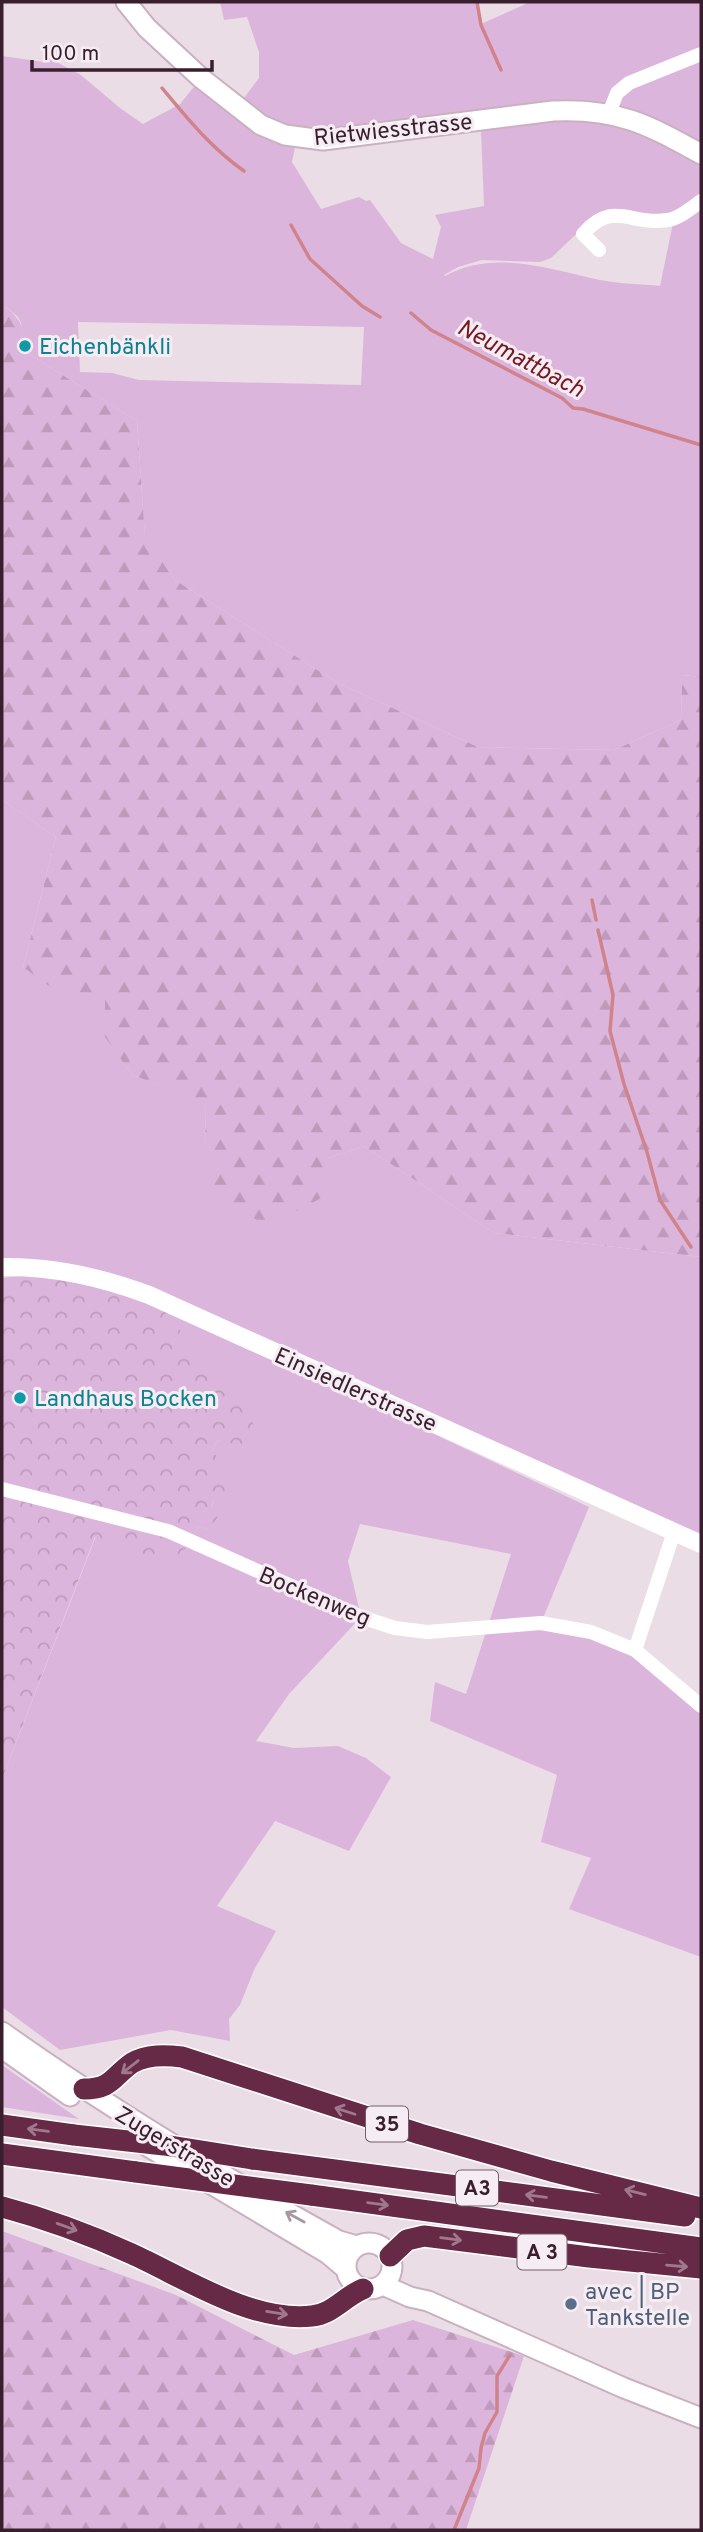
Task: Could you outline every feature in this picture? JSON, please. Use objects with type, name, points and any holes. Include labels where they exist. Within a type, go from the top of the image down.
[{"type":"highway","name":"35","points":[[84,2089],[106,2086],[130,2065],[142,2059],[155,2056],[182,2057],[420,2134],[517,2162],[701,2208]]},
{"type":"highway","name":"A3","points":[[2,2125],[701,2218]]},
{"type":"highway","name":"A3","points":[[2,2154],[701,2248]]},
{"type":"highway","points":[[2,2207],[81,2233],[135,2255],[228,2301],[256,2309],[296,2316],[317,2315],[330,2310],[382,2276]]},
{"type":"highway","name":"A 3","points":[[382,2276],[407,2240],[425,2236],[701,2268]]},
{"type":"main road","name":"Rietwiesstrasse","points":[[126,2],[161,42],[201,78],[261,125],[285,135],[324,140],[553,111],[588,110],[641,122],[701,154]]},
{"type":"main road","name":"Zugerstrasse","points":[[2,2032],[162,2140],[279,2208],[340,2241],[357,2246],[364,2243],[379,2245],[382,2276],[410,2297],[428,2301],[624,2388],[701,2418]]},
{"type":"main road","name":"Zugerstrasse","points":[[2,2048],[169,2161],[327,2253],[346,2269],[351,2282],[382,2276]]},
{"type":"main road","points":[[346,2269],[348,2256],[357,2246]]},
{"type":"street","points":[[609,113],[617,93],[629,83],[701,54]]},
{"type":"street","points":[[600,250],[583,234],[594,221],[610,215],[663,221],[673,219],[701,201]]},
{"type":"street","name":"Einsiedlerstrasse","points":[[2,1267],[72,1272],[124,1285],[701,1544]]},
{"type":"street","name":"Bockenweg","points":[[2,1489],[168,1531],[361,1617],[395,1628],[427,1632],[541,1623],[590,1632],[635,1650],[701,1706]]},
{"type":"street","points":[[635,1650],[674,1532]]},
{"type":"green space","points":[[220,2],[477,2],[481,24],[530,2],[701,2],[701,149],[609,113],[297,137],[292,162],[321,209],[359,197],[370,200],[401,243],[433,259],[441,227],[435,215],[484,206],[481,131],[556,122],[611,123],[649,134],[701,164],[701,197],[671,217],[595,216],[551,258],[540,262],[482,260],[458,267],[444,275],[464,268],[502,262],[608,281],[660,286],[673,223],[701,205],[701,677],[682,675],[681,720],[614,750],[478,747],[338,683],[175,580],[145,538],[137,421],[27,353],[18,317],[6,307],[2,313],[2,56],[44,62],[49,58],[81,75],[143,124],[180,104],[201,78],[238,106],[259,78],[259,52],[247,17],[224,20]],"holes":[[[78,322],[364,327],[361,385],[139,380],[112,373],[80,372]]]},
{"type":"green space","points":[[6,307],[20,323],[27,353],[137,421],[145,537],[175,580],[338,683],[478,747],[614,750],[681,720],[682,675],[701,677],[701,1257],[494,1233],[364,1146],[328,1158],[327,1195],[266,1227],[216,1189],[205,1148],[206,1102],[132,1075],[105,1037],[105,997],[67,999],[23,967],[56,837],[2,800],[2,313]]},
{"type":"green space","points":[[2,800],[56,837],[23,967],[105,996],[106,1037],[132,1075],[206,1101],[205,1148],[328,1158],[364,1146],[494,1233],[701,1257],[701,1540],[205,1320],[2,1262]]},
{"type":"green space","points":[[54,1272],[160,1305],[261,1433],[244,1448],[222,1440],[216,1442],[212,1452],[219,1458],[230,1488],[220,1501],[214,1501],[211,1507],[218,1517],[209,1530],[198,1526],[191,1542],[172,1564],[95,1537],[2,1779],[2,1278]]},
{"type":"green space","points":[[160,1305],[589,1507],[541,1623],[543,1628],[588,1636],[634,1656],[701,1711],[701,1957],[569,1909],[591,1858],[541,1842],[557,1775],[430,1721],[435,1682],[466,1694],[511,1554],[360,1524],[348,1561],[361,1617],[289,1694],[256,1741],[294,1748],[338,1746],[366,1758],[391,1777],[349,1851],[275,1821],[217,1906],[276,1931],[254,1970],[240,2005],[229,2019],[230,2041],[171,2030],[60,2050],[2,2007],[2,1779],[96,1536],[191,1542],[198,1526],[209,1530],[214,1501],[212,1452],[216,1442],[222,1440]]},
{"type":"green space","points":[[2,2065],[79,2119],[2,2107]]},
{"type":"green space","points":[[2,2231],[176,2295],[294,2355],[413,2320],[524,2356],[466,2530],[2,2530]]},
{"type":"waterway","points":[[477,2],[481,25],[501,70]]},
{"type":"waterway","name":"Neumattbach","points":[[162,88],[210,143],[244,171]]},
{"type":"waterway","name":"Neumattbach","points":[[291,225],[310,259],[362,306],[380,317]]},
{"type":"waterway","name":"Neumattbach","points":[[411,313],[431,330],[562,398],[573,408],[701,445]]},
{"type":"waterway","points":[[592,900],[596,920]]},
{"type":"waterway","points":[[598,930],[613,995],[610,1031],[624,1084],[660,1200],[691,1247]]},
{"type":"waterway","points":[[454,2530],[479,2468],[485,2433],[497,2412],[497,2376],[510,2355]]},
{"type":"place","name":"Eichenbänkli","points":[[25,346]]},
{"type":"place","name":"Landhaus Bocken","points":[[20,1398]]},
{"type":"place","name":"avec | BP Tankstelle","points":[[571,2304]]}]
